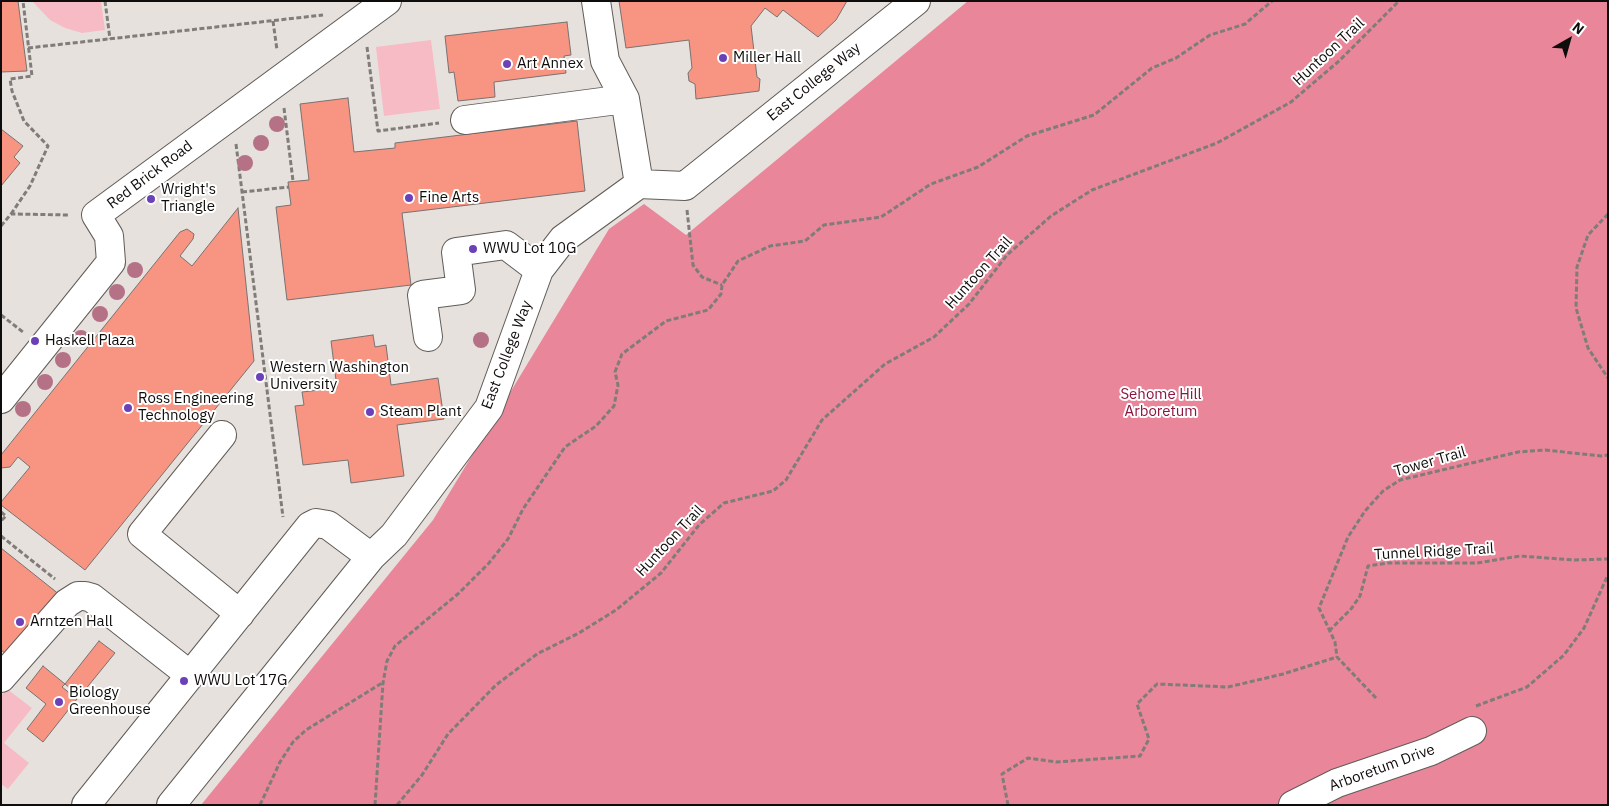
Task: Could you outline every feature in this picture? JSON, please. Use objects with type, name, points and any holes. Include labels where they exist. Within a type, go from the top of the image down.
[{"type":"street","name":"Red Brick Road","points":[[1,399],[112,262],[109,236],[96,215],[232,113],[387,1]]},
{"type":"street","points":[[596,1],[605,61],[625,99],[640,184],[685,186]]},
{"type":"street","name":"East College Way","points":[[685,186],[916,1]]},
{"type":"street","points":[[465,120],[625,99]]},
{"type":"street","name":"East College Way","points":[[171,805],[371,557],[394,535],[489,408],[539,270],[563,239],[640,184]]},
{"type":"street","points":[[428,337],[422,295],[461,290],[456,252],[506,245],[539,270]]},
{"type":"street","points":[[222,435],[142,534],[240,614]]},
{"type":"street","points":[[86,805],[190,675],[316,523],[328,525],[371,557]]},
{"type":"street","points":[[1,678],[67,603],[78,596],[92,598],[190,675]]},
{"type":"street","name":"Arboretum Drive","points":[[1293,805],[1337,782],[1431,752],[1470,720]]},
{"type":"path","points":[[1,226],[30,186],[48,146],[24,121],[12,92],[10,79],[32,76],[23,1]]},
{"type":"path","points":[[105,1],[110,39]]},
{"type":"path","points":[[375,805],[383,683],[387,661],[395,646],[459,593],[489,563],[508,539],[523,509],[565,447],[596,426],[614,406],[618,385],[615,372],[622,354],[666,320],[708,310],[721,294],[722,285],[738,261],[770,246],[805,241],[824,225],[881,217],[931,184],[978,167],[1027,136],[1094,115],[1152,68],[1176,58],[1210,35],[1245,24],[1272,1]]},
{"type":"path","name":"Huntoon Trail","points":[[397,805],[422,775],[448,734],[496,685],[537,654],[579,633],[616,610],[661,573],[699,525],[724,503],[773,490],[786,480],[822,420],[885,364],[934,337],[969,304],[1007,255],[1051,216],[1092,190],[1217,143],[1291,102],[1340,61],[1399,1]]},
{"type":"path","points":[[28,48],[329,14]]},
{"type":"path","points":[[368,54],[378,131],[465,120]]},
{"type":"path","points":[[284,112],[293,181]]},
{"type":"path","points":[[232,113],[283,517],[289,522]]},
{"type":"path","points":[[685,186],[692,265],[702,277],[722,285]]},
{"type":"path","points":[[242,192],[289,187]]},
{"type":"path","points":[[11,214],[96,215]]},
{"type":"path","points":[[1608,214],[1588,235],[1577,268],[1576,308],[1588,348],[1608,378]]},
{"type":"path","points":[[1,315],[24,333]]},
{"type":"path","name":"Tower Trail","points":[[1376,698],[1337,657],[1335,642],[1319,608],[1348,537],[1365,511],[1382,491],[1400,480],[1518,452],[1545,450],[1601,456],[1608,454]]},
{"type":"path","points":[[1,512],[6,516],[1,522]]},
{"type":"path","points":[[1,536],[78,596]]},
{"type":"path","name":"Tunnel Ridge Trail","points":[[1329,631],[1351,609],[1360,596],[1368,566],[1388,563],[1477,563],[1520,556],[1574,560],[1608,559]]},
{"type":"path","points":[[1470,720],[1527,687],[1564,655],[1584,628],[1607,577]]},
{"type":"path","points":[[1008,805],[1002,774],[1028,758],[1056,762],[1140,756],[1148,739],[1137,704],[1157,684],[1228,687],[1283,674],[1337,657]]},
{"type":"path","points":[[260,805],[280,762],[294,742],[306,730],[383,683]]},
{"type":"shaded area","points":[[32,1],[101,1],[105,30],[82,33],[65,28],[50,20]]},
{"type":"shaded area","points":[[431,40],[440,109],[384,116],[376,47]]},
{"type":"shaded area","points":[[7,689],[32,708],[4,743],[29,763],[8,789],[1,784],[1,696]]},
{"type":"green space","name":"Sehome Hill Arboretum","points":[[968,1],[1608,1],[1608,805],[201,805],[433,520],[609,229],[644,204],[686,235]]},
{"type":"building","points":[[1,1],[18,1],[27,71],[1,72]]},
{"type":"building","name":"Miller Hall","points":[[619,1],[847,1],[836,20],[818,37],[783,10],[777,17],[765,8],[751,26],[757,77],[760,79],[759,91],[696,99],[695,84],[689,81],[688,73],[692,68],[689,40],[626,48]]},
{"type":"building","name":"Art Annex","points":[[567,22],[571,55],[564,56],[566,73],[494,82],[495,97],[458,101],[454,72],[449,73],[445,36]]},
{"type":"building","name":"Fine Arts","points":[[348,98],[354,152],[395,148],[395,143],[577,121],[585,191],[402,213],[411,285],[287,300],[276,207],[291,205],[288,182],[309,180],[300,104]]},
{"type":"building","points":[[1,129],[23,146],[14,157],[20,163],[1,186]]},
{"type":"building","name":"Ross Engineering Technology","points":[[238,208],[254,361],[85,570],[1,505],[1,502],[30,467],[18,457],[10,467],[1,468],[1,455],[180,232],[187,229],[194,234],[193,239],[180,256],[192,266]]},
{"type":"building","name":"Steam Plant","points":[[373,335],[375,347],[386,345],[391,385],[438,378],[444,419],[397,425],[404,476],[351,483],[348,460],[303,465],[295,406],[304,405],[302,392],[337,388],[331,341]]},
{"type":"building","name":"Arntzen Hall","points":[[1,548],[60,595],[11,658],[1,650]]},
{"type":"building","points":[[99,641],[115,653],[80,696],[65,684]]},
{"type":"building","name":"Biology Greenhouse","points":[[43,666],[65,684],[62,687],[77,699],[43,742],[27,729],[46,704],[26,688]]},
{"type":"place","name":"Miller Hall","points":[[723,58]]},
{"type":"place","name":"Art Annex","points":[[507,64]]},
{"type":"place","name":"Fine Arts","points":[[409,198]]},
{"type":"place","name":"Wright's Triangle","points":[[151,199]]},
{"type":"place","name":"WWU Lot 10G","points":[[473,249]]},
{"type":"place","name":"Haskell Plaza","points":[[35,341]]},
{"type":"place","name":"Western Washington University","points":[[260,377]]},
{"type":"place","name":"Ross Engineering Technology","points":[[128,408]]},
{"type":"place","name":"Steam Plant","points":[[370,412]]},
{"type":"place","name":"Arntzen Hall","points":[[20,622]]},
{"type":"place","name":"WWU Lot 17G","points":[[184,681]]},
{"type":"place","name":"Biology Greenhouse","points":[[59,702]]}]
